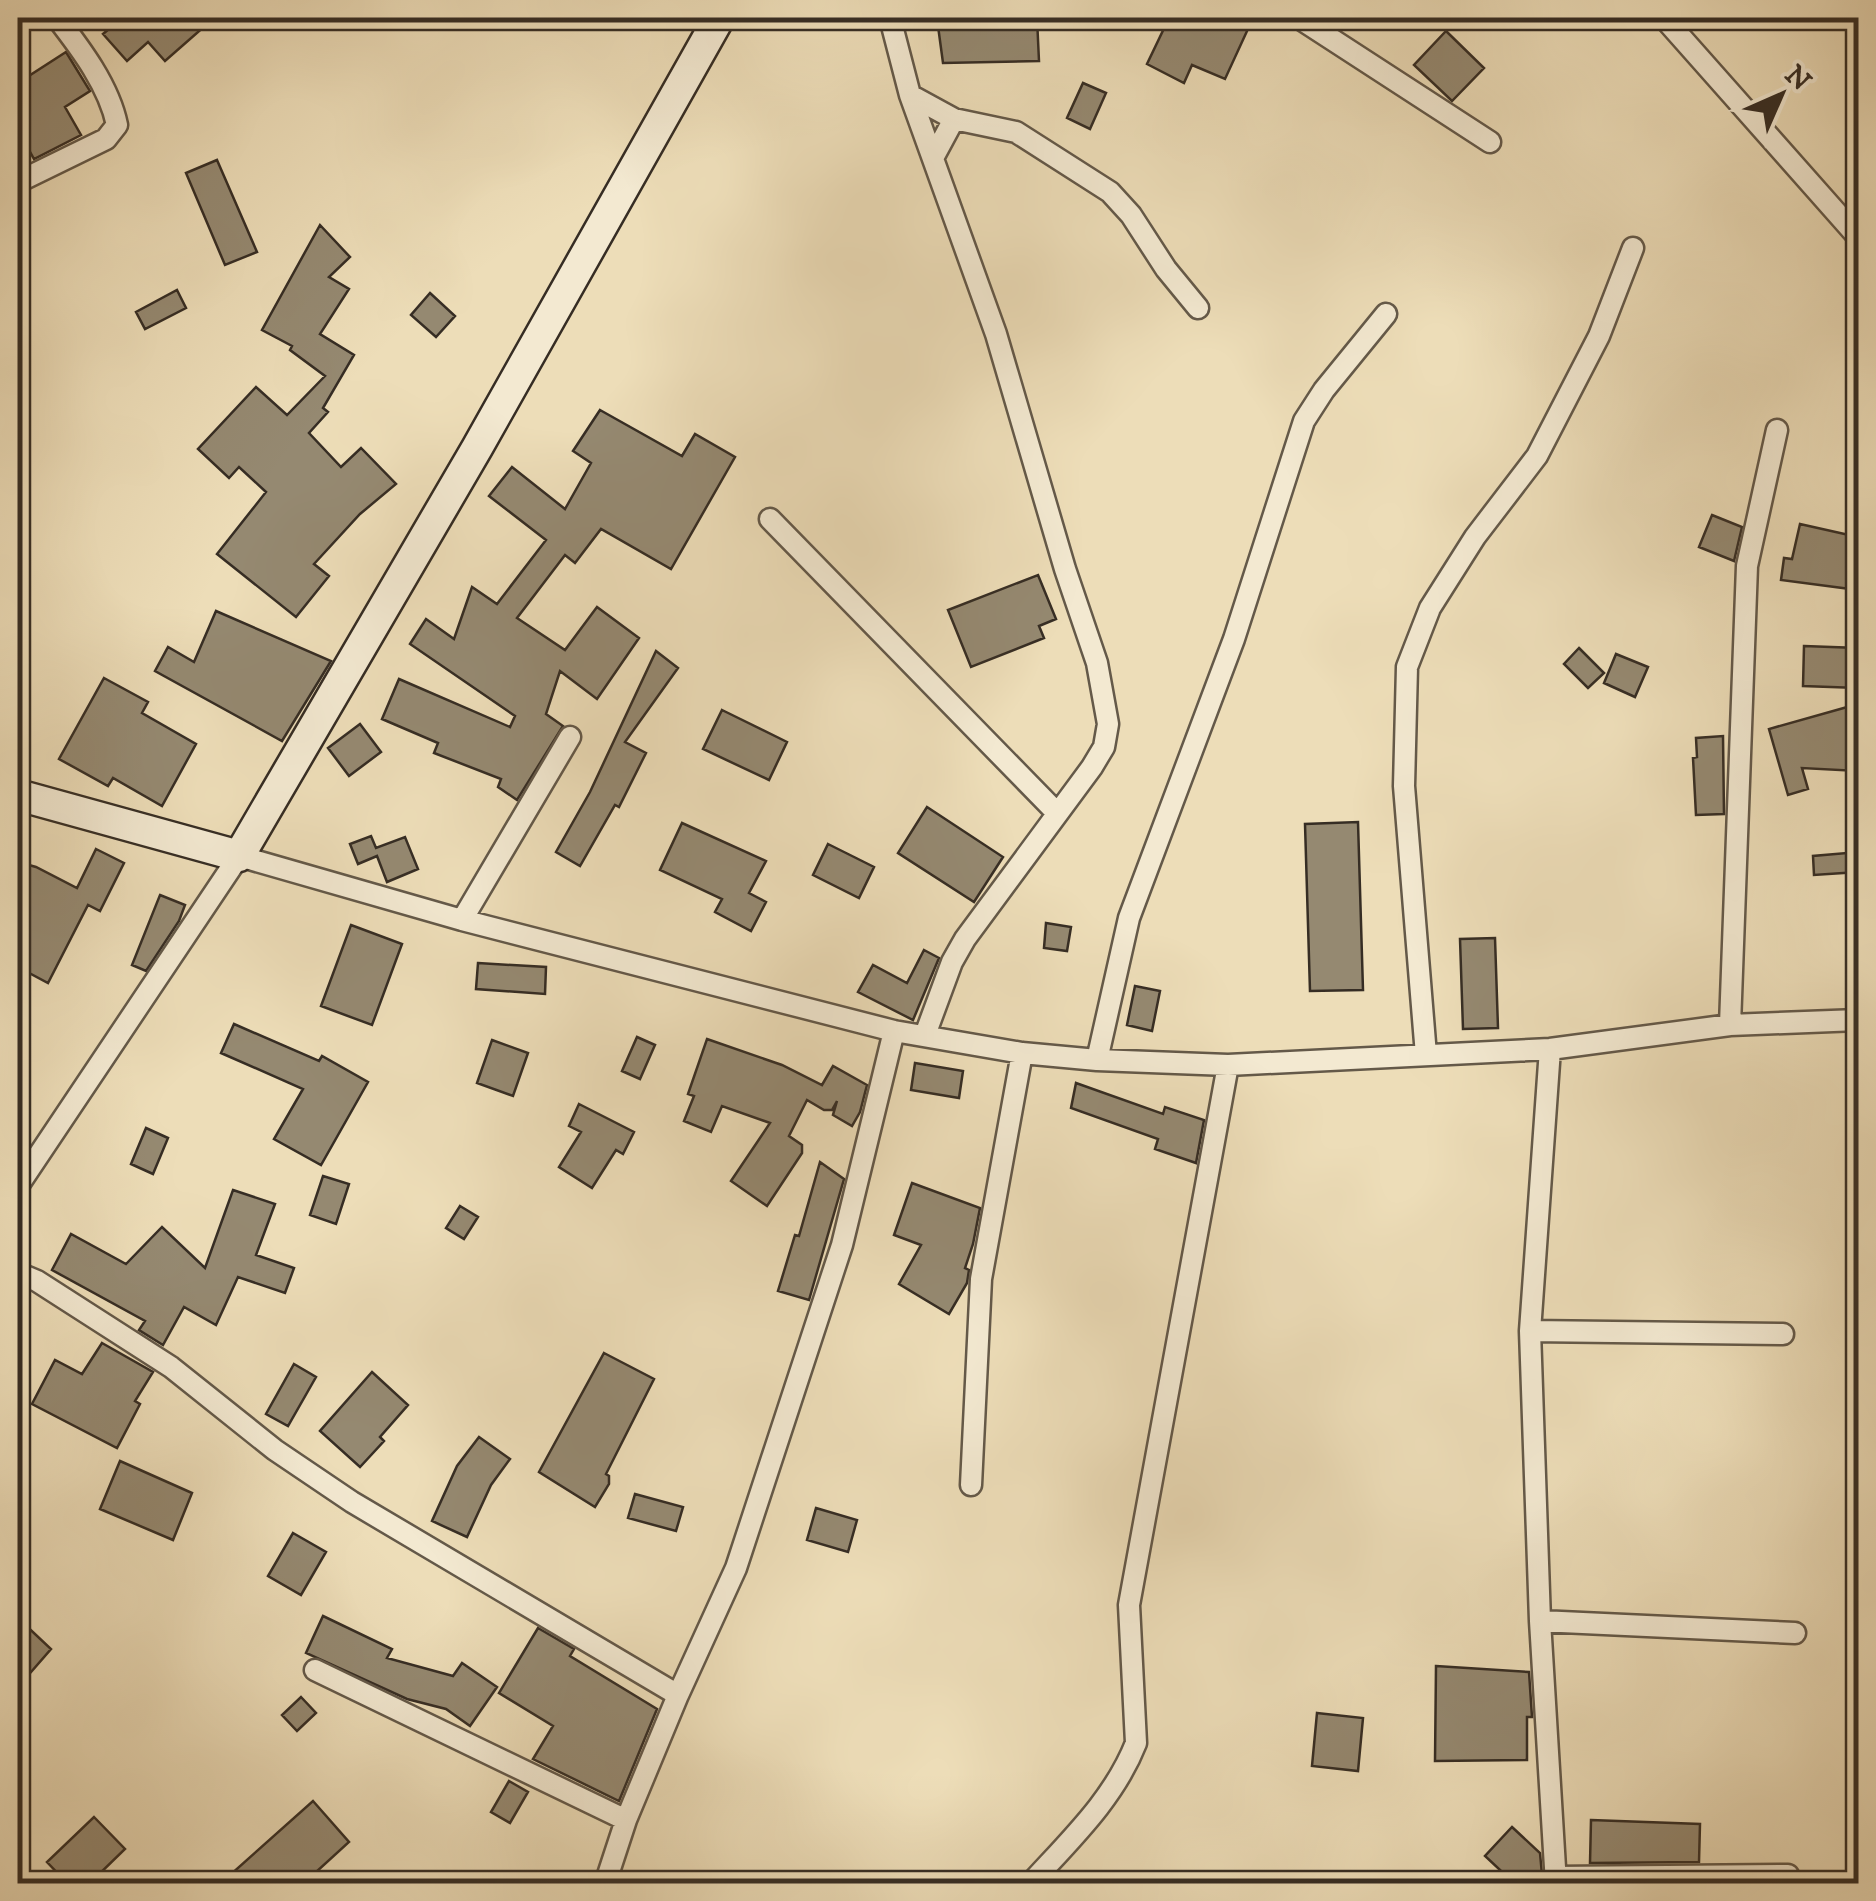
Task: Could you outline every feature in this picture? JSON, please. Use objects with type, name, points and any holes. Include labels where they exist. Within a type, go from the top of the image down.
[{"type":"main road","points":[[18,796],[239,856],[477,448],[719,18]]},
{"type":"street","points":[[18,182],[106,139],[117,125],[113,105],[56,18]]},
{"type":"street","points":[[890,18],[910,95],[996,334],[1100,678],[1108,724],[1104,746],[965,939],[952,962],[925,1036]]},
{"type":"street","points":[[1298,18],[1490,142]]},
{"type":"street","points":[[1664,18],[1858,237]]},
{"type":"street","points":[[910,95],[954,120],[1016,132],[1110,192],[1198,308]]},
{"type":"street","points":[[933,158],[954,120]]},
{"type":"street","points":[[1426,1054],[1404,786],[1407,667],[1439,594],[1474,536],[1537,456],[1599,336],[1632,248]]},
{"type":"street","points":[[1097,1060],[1129,918],[1234,640],[1304,421],[1386,314]]},
{"type":"street","points":[[1730,1024],[1747,566],[1778,430]]},
{"type":"street","points":[[770,519],[1057,813]]},
{"type":"street","points":[[462,920],[570,736]]},
{"type":"street","points":[[18,1186],[239,856],[462,920],[894,1032],[1022,1053],[1228,1065],[1550,1049],[1730,1024],[1858,1020]]},
{"type":"street","points":[[606,1884],[626,1820],[736,1568],[842,1245],[894,1032]]},
{"type":"street","points":[[1550,1049],[1530,1331],[1540,1622],[1556,1880],[1788,1875]]},
{"type":"street","points":[[971,1485],[981,1279],[1022,1053]]},
{"type":"street","points":[[1030,1884],[1102,1805],[1136,1743],[1129,1606],[1228,1065]]},
{"type":"street","points":[[18,1273],[171,1367],[274,1450],[352,1502],[678,1695]]},
{"type":"street","points":[[1530,1331],[1783,1334]]},
{"type":"street","points":[[1540,1622],[1795,1633]]},
{"type":"street","points":[[315,1670],[626,1820]]},
{"type":"building","points":[[122,18],[214,18],[165,61],[148,42],[127,61],[103,34]]},
{"type":"building","points":[[1037,18],[1039,61],[943,63],[938,26],[955,23],[955,19]]},
{"type":"building","points":[[1169,18],[1253,18],[1225,79],[1192,65],[1184,83],[1147,64]]},
{"type":"building","points":[[1446,31],[1484,68],[1452,101],[1414,65]]},
{"type":"building","points":[[66,52],[90,91],[65,107],[81,135],[34,159],[18,130],[18,83]]},
{"type":"building","points":[[1083,83],[1106,93],[1090,129],[1067,118]]},
{"type":"building","points":[[217,160],[257,252],[225,265],[186,173]]},
{"type":"building","points":[[320,225],[350,257],[329,277],[349,289],[320,334],[354,355],[323,408],[328,412],[309,433],[341,467],[361,448],[396,484],[360,514],[314,564],[329,576],[296,617],[217,554],[266,492],[239,467],[229,478],[198,449],[256,387],[287,415],[325,376],[290,350],[292,346],[262,330]]},
{"type":"building","points":[[177,290],[186,308],[145,329],[136,312]]},
{"type":"building","points":[[430,293],[455,316],[436,337],[411,315]]},
{"type":"building","points":[[600,410],[682,456],[695,434],[735,457],[671,569],[601,529],[575,563],[565,555],[517,618],[565,650],[597,607],[639,638],[597,699],[560,671],[546,714],[563,726],[517,800],[498,787],[501,779],[434,753],[438,743],[382,719],[399,679],[510,727],[515,716],[410,644],[426,619],[454,639],[472,587],[497,604],[546,540],[489,496],[512,467],[565,509],[591,463],[573,451]]},
{"type":"building","points":[[1712,515],[1742,527],[1734,561],[1699,547]]},
{"type":"building","points":[[1800,524],[1858,537],[1858,590],[1781,580],[1784,558],[1792,559]]},
{"type":"building","points":[[1038,575],[1056,619],[1039,626],[1044,638],[971,667],[948,610]]},
{"type":"building","points":[[216,611],[331,661],[282,741],[155,671],[168,647],[194,662]]},
{"type":"building","points":[[1804,646],[1858,648],[1858,688],[1803,686]]},
{"type":"building","points":[[1579,648],[1604,673],[1588,688],[1564,664]]},
{"type":"building","points":[[656,651],[678,668],[625,742],[646,753],[619,807],[615,805],[580,866],[556,852],[590,792]]},
{"type":"building","points":[[1616,654],[1648,667],[1635,697],[1604,683]]},
{"type":"building","points":[[104,678],[148,702],[142,713],[196,744],[162,806],[113,778],[108,786],[59,759]]},
{"type":"building","points":[[1858,704],[1858,771],[1802,768],[1808,789],[1788,795],[1769,729]]},
{"type":"building","points":[[722,710],[787,742],[769,780],[703,749]]},
{"type":"building","points":[[360,724],[381,752],[349,776],[328,748]]},
{"type":"building","points":[[1723,736],[1724,814],[1696,815],[1696,738]]},
{"type":"building","points":[[927,807],[1003,857],[974,902],[898,853]]},
{"type":"building","points":[[1358,822],[1363,990],[1310,991],[1305,824]]},
{"type":"building","points":[[682,823],[766,861],[749,893],[766,902],[751,931],[715,912],[722,899],[660,870]]},
{"type":"building","points":[[371,836],[376,848],[405,837],[418,869],[387,882],[377,856],[358,864],[350,844]]},
{"type":"building","points":[[828,844],[874,867],[859,898],[813,875]]},
{"type":"building","points":[[96,849],[124,863],[100,911],[88,905],[48,983],[18,967],[18,862],[77,888]]},
{"type":"building","points":[[1858,852],[1858,872],[1814,875],[1813,856]]},
{"type":"building","points":[[160,895],[185,905],[146,971],[132,965]]},
{"type":"building","points":[[1046,923],[1071,927],[1067,951],[1044,948]]},
{"type":"building","points":[[351,925],[402,944],[372,1025],[321,1006]]},
{"type":"building","points":[[1495,938],[1498,1028],[1463,1029],[1460,939]]},
{"type":"building","points":[[924,950],[939,958],[913,1020],[858,992],[873,965],[907,983]]},
{"type":"building","points":[[478,963],[546,967],[545,994],[476,989]]},
{"type":"building","points":[[1135,986],[1160,991],[1152,1031],[1127,1025]]},
{"type":"building","points":[[234,1024],[319,1061],[322,1056],[368,1082],[321,1165],[274,1139],[303,1089],[221,1053]]},
{"type":"building","points":[[637,1037],[655,1045],[640,1079],[622,1071]]},
{"type":"building","points":[[707,1039],[782,1065],[822,1085],[833,1066],[867,1085],[852,1126],[833,1115],[837,1101],[832,1110],[824,1110],[807,1100],[789,1136],[802,1145],[802,1153],[767,1206],[731,1181],[770,1123],[722,1106],[711,1132],[684,1121],[694,1096],[688,1094]]},
{"type":"building","points":[[492,1040],[528,1053],[513,1096],[477,1083]]},
{"type":"building","points":[[915,1063],[963,1071],[959,1098],[911,1090]]},
{"type":"building","points":[[1076,1083],[1163,1114],[1165,1107],[1204,1120],[1196,1163],[1155,1149],[1158,1139],[1071,1108]]},
{"type":"building","points":[[579,1104],[634,1132],[623,1154],[616,1150],[592,1188],[559,1167],[581,1132],[569,1126]]},
{"type":"building","points":[[146,1128],[168,1138],[153,1174],[131,1164]]},
{"type":"building","points":[[820,1162],[844,1179],[809,1300],[778,1291]]},
{"type":"building","points":[[323,1176],[349,1184],[336,1224],[310,1215]]},
{"type":"building","points":[[912,1183],[980,1208],[965,1268],[969,1270],[967,1283],[949,1314],[899,1284],[921,1245],[894,1235]]},
{"type":"building","points":[[233,1190],[275,1204],[256,1255],[294,1268],[285,1293],[238,1277],[216,1325],[184,1307],[163,1345],[139,1330],[145,1321],[52,1270],[71,1234],[126,1264],[162,1227],[205,1268]]},
{"type":"building","points":[[460,1206],[478,1217],[464,1239],[446,1228]]},
{"type":"building","points":[[102,1343],[153,1372],[135,1401],[140,1404],[117,1448],[32,1404],[55,1360],[82,1374]]},
{"type":"building","points":[[604,1353],[654,1379],[606,1474],[609,1484],[595,1507],[539,1472]]},
{"type":"building","points":[[294,1364],[316,1377],[288,1426],[266,1414]]},
{"type":"building","points":[[372,1372],[408,1405],[380,1437],[384,1441],[360,1467],[320,1431]]},
{"type":"building","points":[[479,1437],[510,1459],[491,1485],[467,1537],[432,1521],[457,1466]]},
{"type":"building","points":[[120,1461],[192,1493],[173,1540],[100,1509]]},
{"type":"building","points":[[635,1494],[683,1507],[676,1531],[628,1518]]},
{"type":"building","points":[[816,1508],[857,1520],[848,1552],[807,1540]]},
{"type":"building","points":[[293,1533],[326,1552],[301,1595],[268,1576]]},
{"type":"building","points":[[323,1616],[392,1649],[387,1658],[453,1676],[462,1663],[497,1687],[470,1726],[446,1709],[407,1699],[306,1653]]},
{"type":"building","points":[[18,1618],[51,1649],[18,1687]]},
{"type":"building","points":[[538,1628],[574,1649],[570,1656],[657,1709],[619,1801],[533,1759],[553,1726],[499,1693]]},
{"type":"building","points":[[1436,1666],[1529,1672],[1532,1717],[1527,1717],[1527,1760],[1435,1761]]},
{"type":"building","points":[[301,1697],[316,1713],[297,1731],[282,1715]]},
{"type":"building","points":[[1317,1713],[1363,1718],[1358,1771],[1312,1766]]},
{"type":"building","points":[[509,1781],[528,1792],[510,1823],[491,1812]]},
{"type":"building","points":[[313,1801],[349,1842],[303,1884],[220,1884]]},
{"type":"building","points":[[94,1817],[125,1849],[89,1884],[68,1884],[47,1862]]},
{"type":"building","points":[[1591,1820],[1700,1824],[1699,1862],[1590,1863]]},
{"type":"building","points":[[1512,1827],[1540,1853],[1542,1875],[1535,1884],[1515,1884],[1485,1856]]}]
